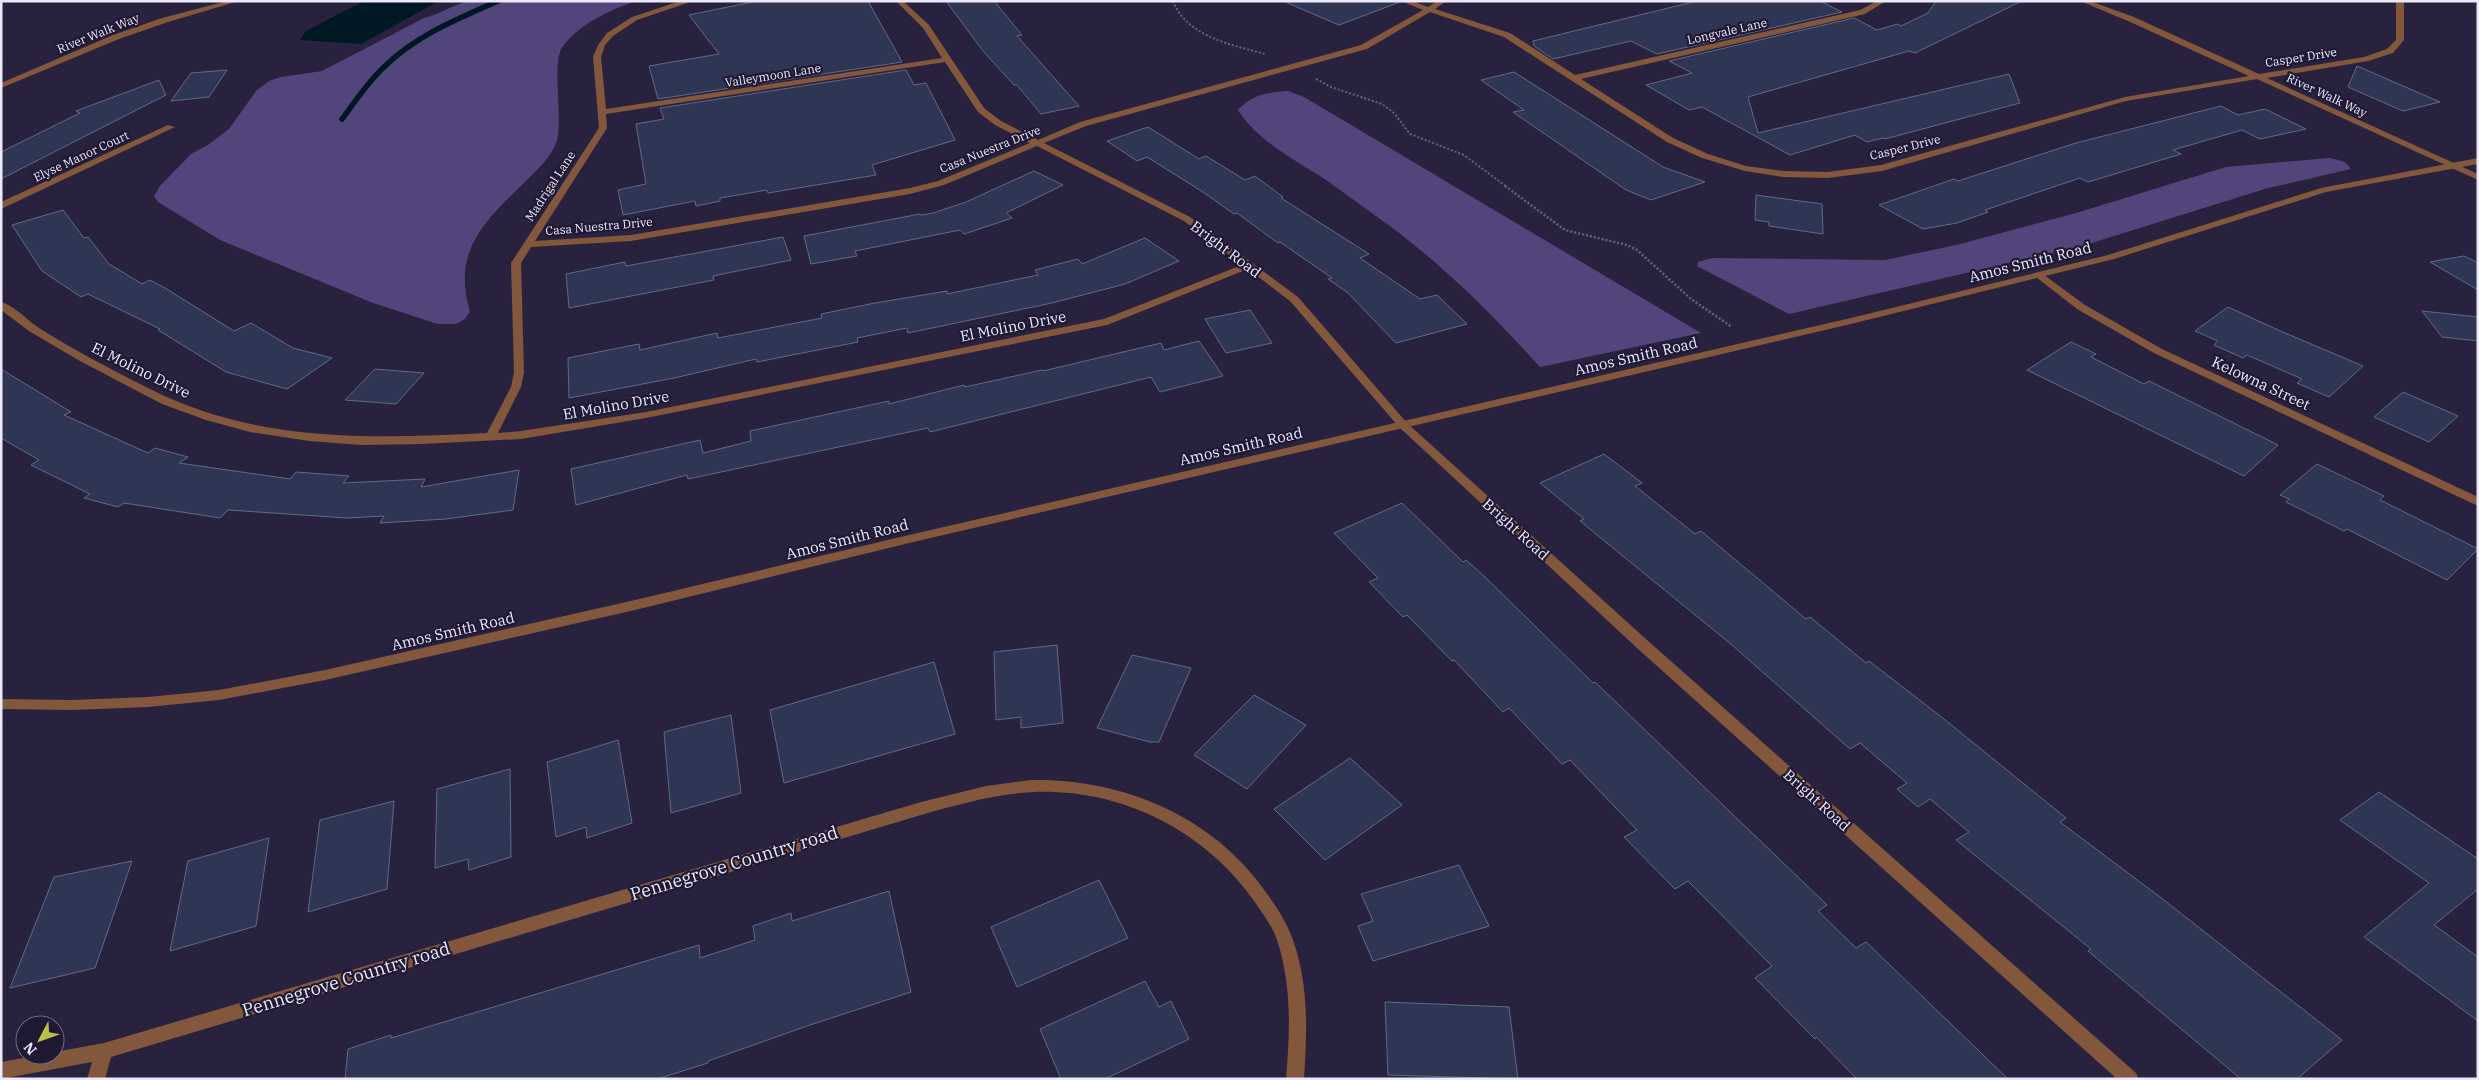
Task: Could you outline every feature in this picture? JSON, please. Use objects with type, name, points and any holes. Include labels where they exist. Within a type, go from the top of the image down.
[{"type":"street","name":"River Walk Way","points":[[1,86],[116,37],[165,20],[236,1]]},
{"type":"street","name":"Madrigal Lane","points":[[491,436],[516,387],[519,372],[516,263],[603,128],[597,57],[602,42],[617,29],[636,19],[690,1]]},
{"type":"street","name":"Bright Road","points":[[899,1],[926,27],[982,110],[998,123],[1187,220],[1294,299],[1403,425],[1642,644],[2130,1079]]},
{"type":"street","name":"Casper Drive","points":[[1404,1],[1506,35],[1670,140],[1704,156],[1745,168],[1784,174],[1828,175],[1882,168],[2125,99],[2365,59],[2390,51],[2400,40],[2400,1]]},
{"type":"street","name":"Casa Nuestra Drive","points":[[527,244],[632,238],[910,191],[941,183],[1083,124],[1364,46],[1444,1]]},
{"type":"street","name":"Longvale Lane","points":[[1574,78],[1862,12],[1883,1]]},
{"type":"street","name":"River Walk Way","points":[[2082,1],[2131,19],[2478,177]]},
{"type":"street","name":"Valleymoon Lane","points":[[601,112],[948,59]]},
{"type":"street","name":"Elyse Manor Court","points":[[1,206],[171,127]]},
{"type":"street","name":"Amos Smith Road","points":[[1,704],[72,705],[148,702],[219,695],[325,675],[635,605],[909,539],[2040,275],[2111,257],[2324,190],[2477,161]]},
{"type":"street","name":"El Molino Drive","points":[[1,305],[33,329],[84,359],[166,402],[210,418],[250,428],[308,437],[361,441],[491,436],[566,429],[646,416],[1107,322],[1248,266]]},
{"type":"street","name":"Kelowna Street","points":[[2040,275],[2081,307],[2158,351],[2478,502]]},
{"type":"street","name":"Pennegrove Country road","points":[[1,1071],[104,1051],[876,821],[984,793],[1011,788],[1056,786],[1101,793],[1135,803],[1174,819],[1212,844],[1241,870],[1268,908],[1284,939],[1295,980],[1300,1026],[1295,1079]]},
{"type":"street","points":[[96,1079],[104,1051]]},
{"type":"path","points":[[1173,1],[1179,16],[1198,30],[1233,45],[1266,55]]},
{"type":"path","points":[[1313,77],[1331,87],[1382,104],[1394,113],[1410,134],[1464,155],[1565,230],[1637,250],[1692,299],[1732,327]]},
{"type":"shaded area","points":[[469,1],[636,1],[596,18],[578,31],[563,46],[558,64],[559,118],[555,146],[545,161],[487,222],[477,237],[469,253],[465,270],[465,289],[470,311],[465,319],[456,324],[438,324],[373,303],[220,240],[158,202],[154,196],[160,186],[191,154],[208,145],[229,129],[256,91],[269,81],[281,77],[322,71],[424,18]]},
{"type":"shaded area","points":[[1288,91],[1304,97],[1701,333],[1540,367],[1488,312],[1434,261],[1343,192],[1278,150],[1256,132],[1238,110],[1248,101],[1260,95]]},
{"type":"shaded area","points":[[2329,158],[2344,162],[2351,169],[2268,188],[2082,246],[1789,314],[1697,266],[1698,262],[1712,258],[1885,260],[1956,245],[2076,213],[2226,167]]},
{"type":"water","points":[[364,1],[439,1],[361,44],[300,40],[306,31]]},
{"type":"building","points":[[757,1],[868,1],[902,62],[658,99],[649,66],[719,54],[689,15]]},
{"type":"building","points":[[946,1],[994,1],[1022,35],[1017,36],[1079,106],[1041,114],[1017,85],[1014,85],[983,51]]},
{"type":"building","points":[[1283,1],[1399,1],[1400,2],[1339,25]]},
{"type":"building","points":[[1697,1],[1820,1],[1842,12],[1657,54],[1631,41],[1553,59],[1534,46],[1533,41]]},
{"type":"building","points":[[1936,1],[2022,1],[1915,53],[1909,51],[1748,97],[1758,133],[2009,74],[2020,103],[1885,139],[1867,142],[1855,135],[1790,155],[1702,107],[1689,110],[1646,85],[1692,73],[1669,61],[1854,18],[1877,30],[1898,24],[1901,26],[1928,13]]},
{"type":"building","points":[[2357,66],[2440,102],[2403,111],[2348,87]]},
{"type":"building","points":[[227,70],[209,97],[171,101],[191,73]]},
{"type":"building","points":[[906,70],[914,85],[926,83],[955,140],[872,165],[876,175],[768,193],[767,190],[720,198],[720,201],[696,206],[695,201],[623,215],[618,190],[646,184],[636,124],[664,119],[660,108]]},
{"type":"building","points":[[1514,72],[1663,167],[1705,182],[1651,200],[1626,190],[1513,112],[1524,110],[1481,80]]},
{"type":"building","points":[[159,80],[166,95],[1,179],[1,152],[80,113],[76,111]]},
{"type":"building","points":[[2221,106],[2238,115],[2265,109],[2306,129],[2260,139],[2242,130],[2173,150],[2181,154],[2088,182],[2080,178],[1985,210],[1988,212],[1957,223],[1923,229],[1879,205],[1954,179],[1958,181],[2076,143]]},
{"type":"building","points":[[1148,127],[1199,159],[1206,156],[1245,180],[1255,176],[1283,197],[1281,198],[1369,254],[1360,258],[1420,299],[1437,295],[1467,324],[1396,343],[1348,293],[1328,279],[1332,278],[1280,242],[1278,243],[1237,213],[1234,214],[1147,157],[1137,161],[1107,141]]},
{"type":"building","points":[[1034,171],[1063,185],[1006,213],[1012,218],[964,234],[960,230],[855,251],[857,256],[811,264],[804,236],[933,213],[966,202]]},
{"type":"building","points":[[1756,195],[1822,204],[1823,234],[1769,226],[1769,222],[1755,220]]},
{"type":"building","points":[[63,210],[84,238],[88,237],[109,264],[142,284],[150,280],[234,331],[251,323],[293,348],[332,358],[287,389],[226,372],[158,330],[160,329],[88,294],[81,297],[42,271],[12,225]]},
{"type":"building","points":[[783,237],[791,260],[713,276],[714,280],[569,308],[566,274],[625,262],[626,266]]},
{"type":"building","points":[[1145,238],[1179,261],[1125,284],[1052,303],[908,333],[907,328],[857,338],[858,342],[757,362],[756,359],[674,378],[569,398],[568,358],[639,344],[640,350],[717,333],[718,338],[822,318],[821,314],[875,303],[947,291],[947,294],[1038,275],[1035,270],[1078,259],[1082,264]]},
{"type":"building","points":[[2464,256],[2478,263],[2478,290],[2430,262]]},
{"type":"building","points":[[2228,307],[2363,366],[2329,397],[2297,383],[2302,379],[2247,355],[2243,358],[2214,345],[2218,341],[2195,331]]},
{"type":"building","points":[[1250,310],[1272,343],[1226,353],[1205,319]]},
{"type":"building","points":[[2422,311],[2478,317],[2478,341],[2442,337]]},
{"type":"building","points":[[1199,341],[1223,376],[1160,392],[1151,377],[930,432],[928,428],[688,479],[687,475],[576,505],[571,469],[700,440],[703,453],[751,441],[750,431],[889,401],[889,404],[964,385],[965,387],[1043,371],[1161,343],[1164,350]]},
{"type":"building","points":[[2071,342],[2096,354],[2091,357],[2144,384],[2149,381],[2278,445],[2244,476],[2027,370]]},
{"type":"building","points":[[1,369],[71,412],[64,415],[148,453],[155,448],[188,457],[179,463],[290,479],[296,472],[349,476],[343,483],[425,479],[421,487],[519,470],[513,510],[446,519],[380,523],[384,516],[347,518],[228,510],[220,518],[124,503],[118,507],[84,498],[90,494],[31,465],[39,460],[1,438]]},
{"type":"building","points":[[375,369],[424,373],[396,404],[345,400]]},
{"type":"building","points":[[2403,392],[2458,416],[2429,442],[2374,417]]},
{"type":"building","points":[[1604,454],[1642,483],[1635,486],[1695,534],[1701,531],[1806,619],[1810,617],[1866,663],[1869,661],[1939,715],[2066,818],[2060,822],[2160,897],[2342,1040],[2297,1079],[2241,1079],[2088,951],[2091,949],[1956,840],[1969,832],[1930,799],[1918,807],[1897,789],[1907,783],[1860,743],[1850,749],[1732,645],[1580,521],[1584,519],[1540,483]]},
{"type":"building","points":[[2317,464],[2384,496],[2380,500],[2478,549],[2447,580],[2347,529],[2344,531],[2286,502],[2289,499],[2280,495]]},
{"type":"building","points":[[1402,503],[1463,562],[1466,560],[1485,577],[1593,683],[1595,682],[1827,905],[1818,911],[1856,948],[1866,942],[2008,1079],[1857,1079],[1755,978],[1772,966],[1688,881],[1675,889],[1624,837],[1637,830],[1570,760],[1562,764],[1509,708],[1503,712],[1454,660],[1452,661],[1407,615],[1403,617],[1369,582],[1378,578],[1334,533]]},
{"type":"building","points":[[1057,645],[1063,723],[1021,728],[1021,717],[996,720],[994,652]]},
{"type":"building","points":[[1132,655],[1191,668],[1159,742],[1150,742],[1097,728]]},
{"type":"building","points":[[934,662],[955,734],[784,783],[770,710]]},
{"type":"building","points":[[1254,695],[1306,725],[1247,789],[1194,755]]},
{"type":"building","points":[[731,715],[741,793],[671,813],[664,732]]},
{"type":"building","points":[[618,740],[632,823],[587,838],[586,827],[556,837],[547,762]]},
{"type":"building","points":[[1350,758],[1402,805],[1325,860],[1274,809]]},
{"type":"building","points":[[510,769],[511,857],[469,870],[468,859],[435,868],[437,789]]},
{"type":"building","points":[[2379,792],[2478,859],[2478,889],[2434,925],[2478,957],[2478,1021],[2364,937],[2429,883],[2340,820]]},
{"type":"building","points":[[394,801],[387,889],[308,912],[320,820]]},
{"type":"building","points":[[269,838],[256,926],[170,951],[188,861]]},
{"type":"building","points":[[132,861],[95,968],[10,988],[54,877]]},
{"type":"building","points":[[1459,865],[1489,926],[1373,961],[1358,926],[1373,921],[1361,894]]},
{"type":"building","points":[[1099,880],[1128,938],[1017,987],[991,927]]},
{"type":"building","points":[[889,891],[911,992],[810,1025],[708,1061],[708,1063],[657,1079],[345,1079],[348,1049],[391,1035],[391,1038],[699,945],[700,958],[755,940],[753,926],[791,913],[792,921]]},
{"type":"building","points":[[1145,981],[1159,1007],[1171,1001],[1189,1039],[1105,1079],[1061,1079],[1040,1029]]},
{"type":"building","points":[[1385,1002],[1509,1007],[1518,1079],[1388,1075]]},
{"type":"waterway","points":[[342,119],[366,86],[395,57],[437,29],[498,1]]}]
